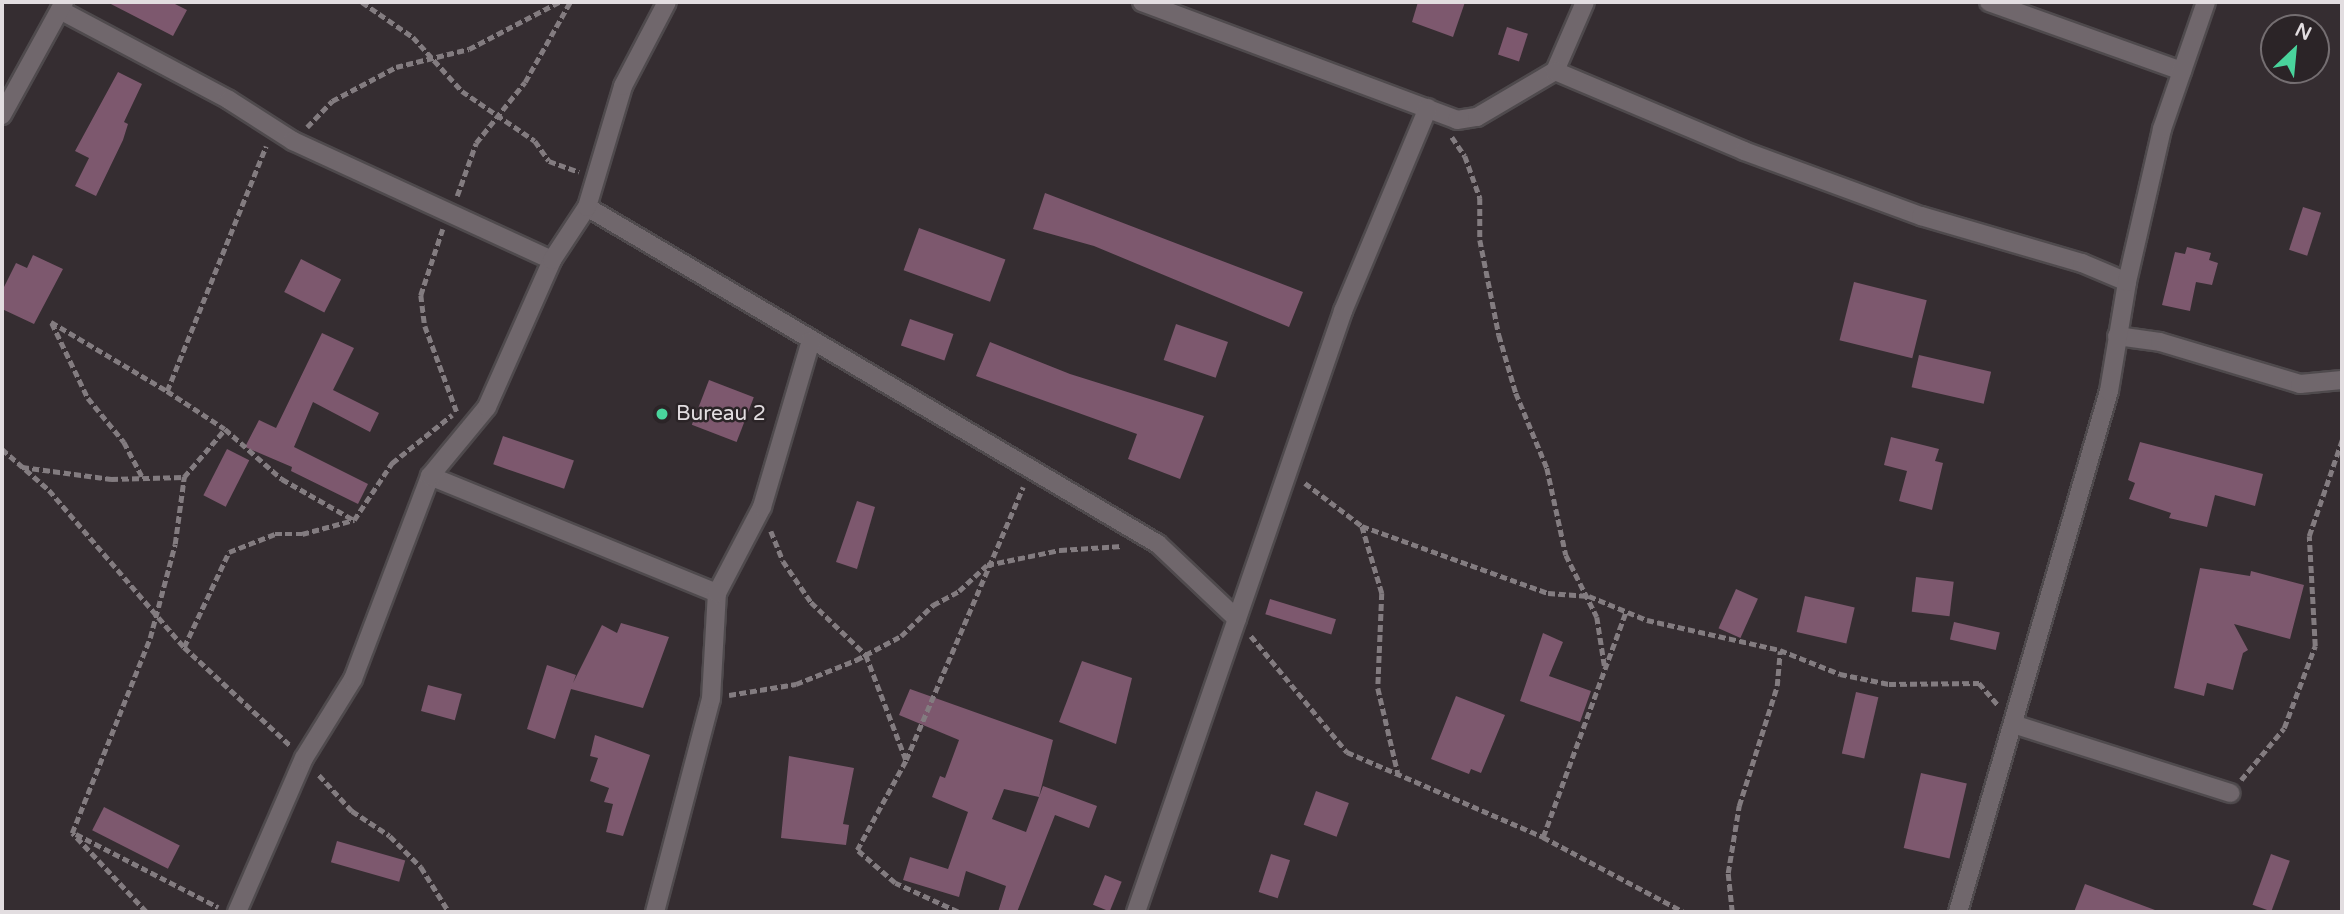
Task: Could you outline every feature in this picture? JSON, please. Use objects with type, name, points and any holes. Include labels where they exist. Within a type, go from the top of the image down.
[{"type":"street","points":[[237,912],[303,758],[353,680],[430,476],[487,407],[552,260],[587,207],[622,86],[667,2]]},
{"type":"street","points":[[1142,2],[1457,120],[1477,117],[1555,71],[1585,2]]},
{"type":"street","points":[[1989,2],[2182,71]]},
{"type":"street","points":[[1958,912],[2016,725],[2109,391],[2127,282],[2162,129],[2206,2]]},
{"type":"street","points":[[2,114],[62,6],[293,141],[552,260]]},
{"type":"street","points":[[1555,71],[1858,193],[2127,282]]},
{"type":"street","points":[[1136,912],[1290,472],[1343,311],[1435,111]]},
{"type":"street","points":[[587,207],[811,341],[1032,467],[1158,544],[1237,619]]},
{"type":"street","points":[[2117,336],[2160,342],[2300,384],[2342,380]]},
{"type":"street","points":[[655,912],[711,699],[716,593],[762,507],[811,341]]},
{"type":"street","points":[[430,476],[716,593]]},
{"type":"street","points":[[2016,725],[2231,793]]},
{"type":"path","points":[[362,2],[413,37],[432,61],[463,91],[535,141],[549,161],[573,167],[592,184]]},
{"type":"path","points":[[293,141],[332,101],[396,67],[432,61],[469,49],[559,2]]},
{"type":"path","points":[[1435,111],[1480,198],[1480,240],[1499,335],[1516,393],[1547,468],[1566,555],[1588,596],[1604,640],[1605,668]]},
{"type":"path","points":[[167,391],[273,127]]},
{"type":"path","points":[[143,478],[124,442],[88,398],[51,322],[167,391],[225,429],[282,479],[354,520]]},
{"type":"path","points":[[184,647],[229,552],[275,534],[302,534],[354,520],[392,463],[457,412],[487,407]]},
{"type":"path","points":[[72,832],[156,614],[175,544],[184,477],[225,429]]},
{"type":"path","points":[[2231,793],[2284,728],[2315,646],[2309,536],[2342,440]]},
{"type":"path","points":[[2,449],[49,490],[184,647],[303,758],[352,811],[390,836],[421,867],[449,912]]},
{"type":"path","points":[[22,467],[111,479],[184,477]]},
{"type":"path","points":[[958,912],[895,883],[857,850],[905,760],[987,565],[1032,467]]},
{"type":"path","points":[[1290,472],[1362,526],[1548,593],[1588,596],[1626,611],[1780,650],[1840,674],[1889,684],[1979,682],[2016,725]]},
{"type":"path","points":[[762,507],[783,561],[811,602],[866,655],[905,760]]},
{"type":"path","points":[[1362,526],[1382,593],[1378,688],[1398,774]]},
{"type":"path","points":[[711,699],[796,684],[866,655],[901,636],[933,605],[959,591],[987,565],[1059,550],[1158,544]]},
{"type":"path","points":[[1543,837],[1626,611]]},
{"type":"path","points":[[1237,619],[1347,752],[1543,837],[1684,912]]},
{"type":"path","points":[[1731,912],[1728,873],[1739,806],[1777,686],[1780,650]]},
{"type":"path","points":[[72,832],[146,912]]},
{"type":"path","points":[[72,832],[228,912]]},
{"type":"building","points":[[107,2],[171,2],[187,10],[173,36]]},
{"type":"building","points":[[1418,2],[1465,2],[1453,37],[1412,22]]},
{"type":"building","points":[[1507,27],[1528,34],[1519,61],[1498,55]]},
{"type":"building","points":[[118,72],[142,84],[124,122],[128,124],[123,140],[96,196],[75,186],[89,158],[75,151]]},
{"type":"building","points":[[1045,193],[1303,292],[1289,327],[1094,246],[1033,229]]},
{"type":"building","points":[[2303,207],[2321,213],[2307,256],[2289,250]]},
{"type":"building","points":[[919,228],[1005,259],[990,302],[904,270]]},
{"type":"building","points":[[2187,247],[2211,253],[2209,260],[2218,263],[2212,285],[2196,282],[2190,311],[2162,305],[2175,252],[2185,254]]},
{"type":"building","points":[[33,255],[63,269],[34,324],[2,309],[2,291],[16,263],[27,268]]},
{"type":"building","points":[[301,259],[341,279],[324,312],[284,292]]},
{"type":"building","points":[[1854,282],[1927,300],[1912,358],[1839,340]]},
{"type":"building","points":[[910,319],[953,334],[944,360],[901,345]]},
{"type":"building","points":[[1176,324],[1228,342],[1216,378],[1164,360]]},
{"type":"building","points":[[322,333],[354,348],[333,390],[379,413],[370,432],[313,402],[294,447],[368,484],[358,504],[291,471],[292,467],[245,447],[259,420],[276,428]]},
{"type":"building","points":[[990,342],[1070,374],[1204,416],[1180,479],[1128,459],[1137,434],[976,376]]},
{"type":"building","points":[[1919,355],[1991,372],[1984,404],[1912,387]]},
{"type":"building","points":[[709,380],[754,397],[737,442],[692,425]]},
{"type":"building","points":[[503,436],[574,460],[564,489],[493,464]]},
{"type":"building","points":[[1891,437],[1939,449],[1935,461],[1943,463],[1932,510],[1899,501],[1907,471],[1884,465]]},
{"type":"building","points":[[2140,442],[2263,474],[2255,506],[2215,495],[2207,527],[2169,518],[2171,513],[2129,499],[2135,483],[2128,480]]},
{"type":"building","points":[[227,449],[249,460],[226,507],[203,495]]},
{"type":"building","points":[[857,501],[875,507],[857,569],[836,562]]},
{"type":"building","points":[[2200,568],[2250,576],[2251,571],[2304,585],[2290,639],[2234,624],[2248,650],[2243,653],[2233,690],[2207,683],[2204,696],[2174,688]]},
{"type":"building","points":[[1916,577],[1954,582],[1949,616],[1912,612]]},
{"type":"building","points":[[1736,589],[1758,599],[1740,638],[1719,628]]},
{"type":"building","points":[[1805,596],[1855,607],[1846,644],[1797,632]]},
{"type":"building","points":[[1270,599],[1336,619],[1331,634],[1265,614]]},
{"type":"building","points":[[1954,622],[2000,633],[1996,650],[1950,640]]},
{"type":"building","points":[[621,623],[669,637],[643,708],[571,689],[555,739],[527,729],[547,665],[576,675],[573,683],[602,625],[617,633]]},
{"type":"building","points":[[1543,633],[1563,642],[1549,676],[1591,691],[1580,722],[1520,701]]},
{"type":"building","points":[[1082,661],[1132,678],[1116,744],[1059,722]]},
{"type":"building","points":[[428,685],[462,694],[455,720],[421,711]]},
{"type":"building","points":[[910,689],[1053,740],[1039,797],[1043,786],[1097,806],[1089,828],[1055,815],[1017,912],[998,912],[1006,886],[966,871],[959,897],[903,880],[910,857],[948,869],[968,812],[932,797],[940,776],[945,778],[959,740],[899,715]],"holes":[[[1004,789],[1039,797],[1026,832],[992,819]]]},
{"type":"building","points":[[1856,692],[1878,697],[1864,759],[1842,753]]},
{"type":"building","points":[[1456,696],[1505,715],[1481,773],[1471,769],[1469,774],[1431,759]]},
{"type":"building","points":[[595,735],[650,755],[623,836],[606,832],[613,804],[604,802],[609,788],[590,781],[598,758],[590,756]]},
{"type":"building","points":[[789,756],[854,768],[843,824],[849,825],[846,845],[781,838]]},
{"type":"building","points":[[1921,773],[1967,784],[1949,859],[1904,848]]},
{"type":"building","points":[[1316,791],[1349,803],[1337,837],[1304,825]]},
{"type":"building","points":[[104,807],[180,846],[168,869],[92,830]]},
{"type":"building","points":[[337,841],[405,861],[399,882],[331,862]]},
{"type":"building","points":[[1271,854],[1290,860],[1278,898],[1259,892]]},
{"type":"building","points":[[2271,854],[2290,861],[2271,912],[2253,905]]},
{"type":"building","points":[[1105,875],[1122,882],[1110,911],[1093,905]]},
{"type":"building","points":[[2085,884],[2155,910],[2155,912],[2074,912]]},
{"type":"place","name":"Bureau 2","points":[[662,414]]}]
